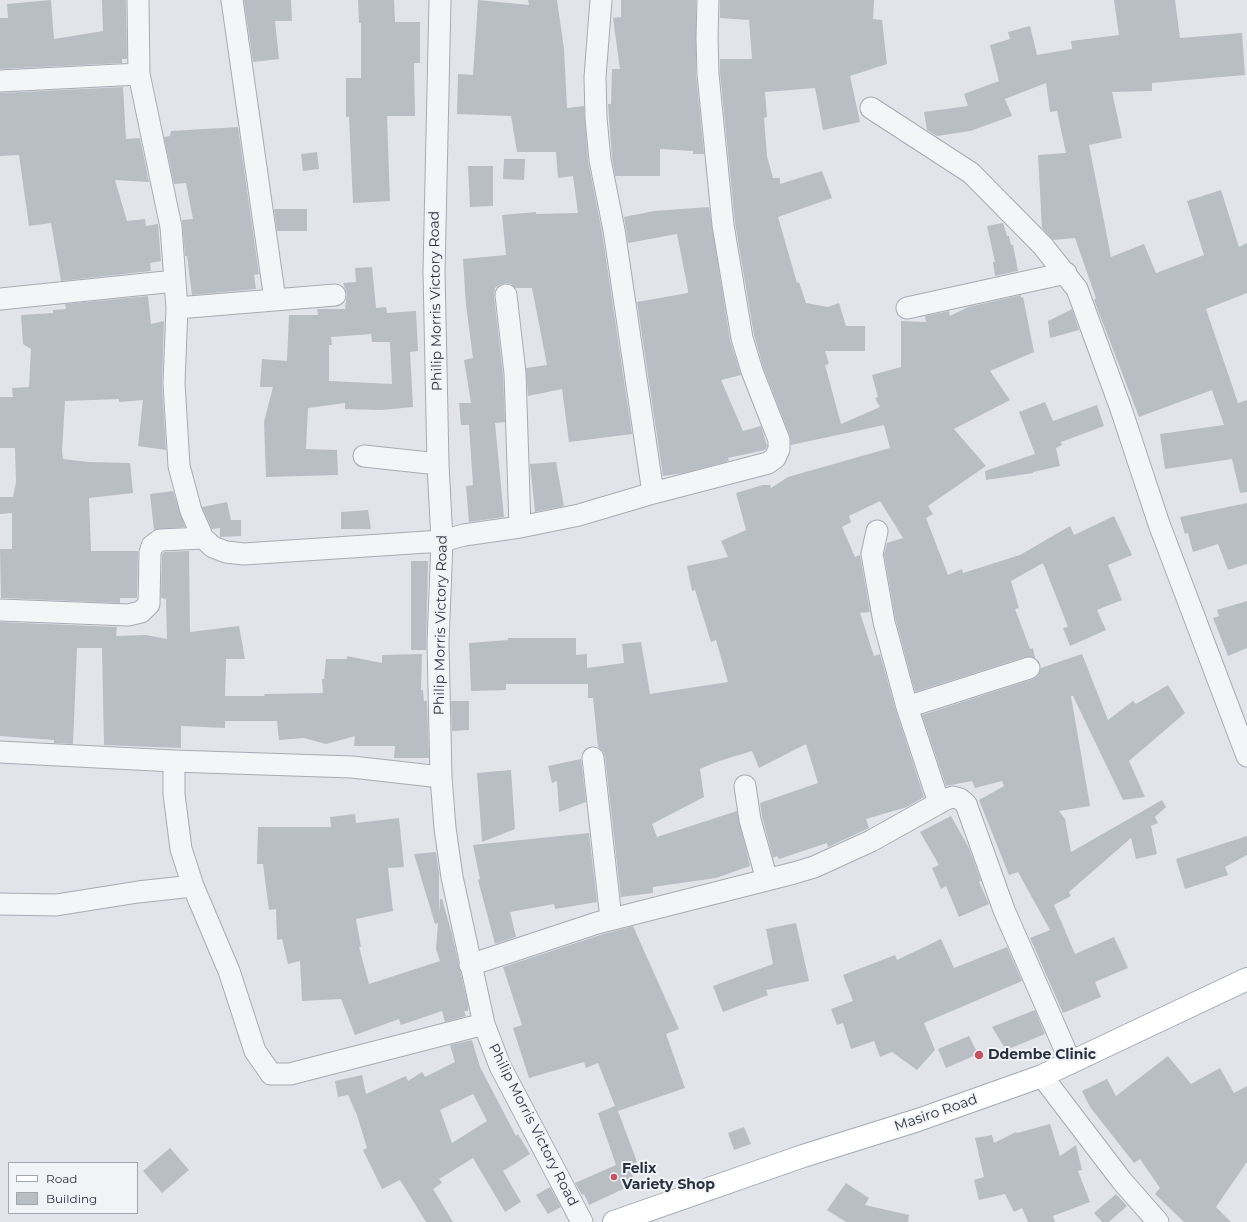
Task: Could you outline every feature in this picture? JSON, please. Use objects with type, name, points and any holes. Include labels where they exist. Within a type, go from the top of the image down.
[{"type":"main road","name":"Masiro Road","points":[[614,1222],[803,1156],[918,1120],[1042,1076],[1247,979]]},
{"type":"street","points":[[138,0],[139,74],[171,228],[177,308],[174,383],[179,466],[191,511],[203,538],[213,547],[226,552],[244,554],[442,541],[478,532],[520,527],[580,515],[653,493],[768,463],[775,458],[779,449],[779,440],[752,371],[742,338],[728,260],[723,225],[708,74],[708,0]]},
{"type":"street","points":[[232,0],[274,300]]},
{"type":"street","name":"Philip Morris Victory Road","points":[[440,0],[434,271],[438,464],[442,541],[438,643],[441,776],[445,828],[452,877],[484,1024],[500,1066],[582,1222]]},
{"type":"street","points":[[601,0],[595,77],[596,118],[600,160],[614,230],[653,493]]},
{"type":"street","points":[[0,81],[139,74]]},
{"type":"street","points":[[871,108],[971,173],[1013,215],[1066,273],[1078,290],[1159,524],[1247,756]]},
{"type":"street","points":[[907,308],[1066,273]]},
{"type":"street","points":[[0,299],[175,281]]},
{"type":"street","points":[[177,308],[335,295]]},
{"type":"street","points":[[506,295],[515,373],[520,527]]},
{"type":"street","points":[[364,456],[438,464]]},
{"type":"street","points":[[877,531],[872,554],[884,622],[907,707],[939,803]]},
{"type":"street","points":[[0,610],[128,615],[141,612],[149,604],[150,553],[152,546],[160,540],[203,538]]},
{"type":"street","points":[[907,707],[1029,668]]},
{"type":"street","points":[[0,752],[174,761],[352,767],[441,776]]},
{"type":"street","points":[[593,758],[611,919]]},
{"type":"street","points":[[174,761],[174,794],[181,849],[193,886],[229,971],[255,1051],[270,1074],[290,1074],[484,1024]]},
{"type":"street","points":[[745,786],[750,820],[767,880]]},
{"type":"street","points":[[470,965],[611,919],[814,867],[863,845],[939,803],[953,797],[960,799],[966,804],[1004,910],[1071,1063]]},
{"type":"street","points":[[0,904],[56,905],[138,892],[193,886]]},
{"type":"street","points":[[1042,1076],[1122,1181],[1158,1222]]},
{"type":"building","points":[[51,0],[54,39],[103,31],[102,0],[126,0],[127,59],[122,59],[122,63],[0,69],[0,18],[8,18],[7,4]]},
{"type":"building","points":[[244,0],[291,0],[292,21],[275,21],[279,59],[253,62]]},
{"type":"building","points":[[358,0],[394,0],[395,22],[420,22],[420,63],[414,63],[415,116],[387,116],[390,201],[353,203],[349,117],[346,117],[346,78],[361,78],[361,23],[359,23]]},
{"type":"building","points":[[478,0],[529,5],[528,0],[557,0],[564,49],[567,108],[584,106],[588,161],[602,232],[632,434],[569,442],[562,389],[528,396],[526,368],[547,365],[532,288],[515,288],[511,284],[505,283],[499,285],[495,288],[494,296],[503,374],[505,422],[495,423],[504,517],[469,522],[466,486],[473,485],[469,425],[461,425],[459,403],[471,403],[464,360],[473,358],[466,305],[463,259],[506,255],[502,215],[536,212],[536,214],[578,213],[573,176],[558,178],[556,152],[517,152],[511,116],[457,114],[458,74],[473,75]]},
{"type":"building","points":[[621,0],[696,0],[696,74],[704,154],[693,154],[693,151],[660,149],[660,176],[615,176],[612,158],[608,104],[611,104],[612,69],[620,69],[613,18],[621,17]]},
{"type":"building","points":[[720,0],[874,0],[873,19],[882,20],[887,64],[850,76],[860,122],[823,130],[815,88],[765,92],[767,117],[764,118],[767,156],[773,178],[780,178],[780,184],[822,171],[832,198],[778,217],[797,283],[799,282],[806,303],[828,307],[839,303],[846,326],[865,326],[865,351],[825,351],[829,364],[825,365],[841,424],[880,407],[875,398],[878,397],[872,375],[901,367],[901,321],[926,322],[925,316],[949,311],[950,316],[968,307],[1021,295],[1021,298],[1023,297],[1034,352],[990,371],[1010,400],[954,429],[986,466],[928,506],[933,514],[926,518],[948,575],[962,569],[963,573],[1020,555],[1070,526],[1074,535],[1114,516],[1132,555],[1108,565],[1122,600],[1097,610],[1106,630],[1070,646],[1063,628],[1068,627],[1043,563],[1011,581],[1019,608],[1015,609],[1030,649],[1033,648],[1035,658],[1025,657],[915,692],[895,617],[884,554],[887,543],[903,538],[880,501],[849,516],[851,522],[842,527],[855,557],[860,555],[870,612],[860,613],[874,656],[880,654],[896,711],[924,797],[907,807],[866,819],[869,828],[828,847],[827,843],[779,859],[777,856],[773,858],[762,817],[760,803],[818,783],[806,744],[759,768],[752,751],[719,761],[700,769],[704,797],[652,824],[657,837],[737,811],[750,866],[716,878],[653,887],[653,893],[621,897],[621,899],[605,757],[603,751],[598,747],[593,698],[588,698],[588,684],[506,684],[506,690],[471,691],[469,643],[508,640],[508,638],[576,638],[576,655],[587,654],[587,668],[624,663],[622,644],[641,642],[650,694],[728,682],[716,640],[711,642],[695,590],[692,591],[687,566],[728,557],[721,541],[746,530],[736,493],[763,485],[770,485],[771,488],[788,477],[890,448],[884,425],[791,445],[790,436],[763,367],[754,335],[735,223],[720,73],[720,59],[752,59],[749,20],[720,18]]},
{"type":"building","points":[[1114,0],[1175,0],[1180,38],[1242,33],[1245,75],[1152,83],[1152,91],[1112,92],[1122,138],[1089,145],[1111,257],[1144,244],[1156,273],[1204,255],[1187,201],[1221,190],[1239,247],[1247,243],[1247,293],[1206,309],[1238,403],[1247,400],[1247,492],[1240,493],[1232,459],[1165,469],[1160,434],[1224,425],[1212,390],[1139,417],[1094,300],[1096,298],[1075,238],[1053,240],[1042,228],[1038,155],[1066,153],[1057,111],[1050,112],[1046,83],[1005,99],[1012,116],[970,131],[937,136],[927,130],[924,112],[968,106],[964,94],[999,81],[990,45],[1010,39],[1008,32],[1030,26],[1037,55],[1072,49],[1071,41],[1119,35]]},
{"type":"building","points":[[123,87],[126,139],[140,138],[149,182],[115,180],[127,221],[145,219],[146,226],[158,224],[161,261],[150,263],[151,271],[61,281],[51,223],[29,226],[19,155],[0,156],[0,93]]},
{"type":"building","points":[[238,127],[259,274],[254,275],[256,289],[192,295],[187,256],[185,256],[182,220],[193,219],[186,183],[174,184],[164,137],[170,136],[171,131]]},
{"type":"building","points":[[317,152],[319,169],[303,171],[301,154]]},
{"type":"building","points":[[504,159],[525,159],[524,180],[503,179]]},
{"type":"building","points":[[468,166],[493,166],[493,206],[470,207]]},
{"type":"building","points":[[709,207],[730,340],[741,375],[721,380],[743,431],[761,426],[767,446],[765,450],[728,458],[729,461],[684,473],[663,476],[637,302],[688,293],[688,290],[677,234],[628,243],[624,217],[654,211]]},
{"type":"building","points":[[274,209],[307,209],[307,231],[277,231]]},
{"type":"building","points":[[1003,223],[1011,245],[1013,245],[1018,271],[995,276],[993,262],[995,262],[987,226]]},
{"type":"building","points":[[372,267],[376,308],[386,307],[387,313],[416,311],[418,351],[410,352],[413,407],[382,410],[345,409],[345,403],[308,408],[306,449],[337,450],[338,475],[266,477],[264,422],[273,387],[260,387],[262,359],[287,361],[289,315],[318,315],[317,309],[345,309],[347,294],[343,283],[356,282],[355,268]],"holes":[[[371,334],[372,342],[390,342],[392,384],[329,381],[329,345],[332,345],[331,337]]]},
{"type":"building","points":[[148,296],[151,324],[164,321],[162,384],[166,450],[138,446],[143,400],[119,402],[119,399],[65,401],[62,451],[63,459],[88,462],[130,463],[133,493],[89,498],[91,551],[138,551],[137,598],[120,598],[120,603],[1,598],[0,549],[12,549],[12,513],[0,514],[0,497],[13,497],[16,482],[15,448],[0,448],[0,397],[13,397],[12,388],[29,387],[31,349],[23,344],[21,315],[53,313],[53,310],[66,309],[65,304]]},
{"type":"building","points":[[1072,309],[1079,330],[1050,338],[1048,321]]},
{"type":"building","points":[[1045,402],[1053,421],[1097,405],[1104,426],[1061,442],[1062,445],[1056,448],[1060,466],[1033,473],[986,480],[985,471],[1035,454],[1019,412]]},
{"type":"building","points":[[556,462],[564,506],[535,512],[530,464]]},
{"type":"building","points":[[173,491],[185,527],[154,530],[150,494]]},
{"type":"building","points":[[227,502],[231,520],[241,520],[241,536],[220,537],[220,528],[212,529],[202,507]]},
{"type":"building","points":[[1247,503],[1247,564],[1228,570],[1218,544],[1193,552],[1188,533],[1185,534],[1180,517]]},
{"type":"building","points":[[368,510],[371,529],[341,529],[341,512]]},
{"type":"building","points":[[189,551],[190,632],[239,626],[245,659],[226,659],[225,696],[265,696],[264,694],[323,693],[322,679],[324,679],[326,659],[347,659],[347,656],[382,663],[382,655],[422,654],[421,690],[423,690],[424,701],[427,701],[429,758],[394,758],[395,746],[354,746],[355,736],[326,744],[304,738],[279,740],[277,721],[225,721],[225,728],[181,726],[181,748],[104,745],[102,648],[77,648],[73,744],[54,743],[54,740],[0,736],[0,622],[117,627],[116,636],[146,635],[167,639],[166,599],[161,598],[162,555],[164,552]]},
{"type":"building","points":[[411,561],[428,561],[426,650],[411,650]]},
{"type":"building","points":[[1247,601],[1247,648],[1228,656],[1213,618],[1219,616],[1217,610]]},
{"type":"building","points":[[1082,654],[1108,720],[1133,701],[1136,704],[1168,685],[1185,713],[1129,761],[1145,797],[1123,800],[1073,696],[1071,696],[1090,806],[1059,811],[1065,819],[1071,852],[1162,800],[1166,807],[1155,817],[1158,823],[1151,826],[1157,854],[1136,859],[1131,838],[1069,892],[1071,896],[1054,905],[1075,954],[1114,937],[1128,968],[1095,982],[1101,997],[1063,1013],[1030,938],[1050,930],[1018,872],[1009,875],[979,800],[1004,786],[1002,781],[975,788],[972,781],[946,786],[922,715],[1033,679],[1038,676],[1041,668]]},
{"type":"building","points":[[451,701],[469,701],[469,730],[452,731]]},
{"type":"building","points":[[581,759],[586,802],[559,812],[557,781],[552,783],[548,766]]},
{"type":"building","points":[[511,770],[515,829],[482,842],[477,773]]},
{"type":"building","points":[[355,814],[356,823],[399,818],[404,867],[388,868],[393,911],[356,919],[361,947],[359,947],[369,984],[440,961],[436,949],[438,923],[435,924],[414,854],[436,852],[439,873],[439,914],[440,899],[442,899],[452,934],[468,1005],[468,1011],[464,1011],[466,1016],[445,1022],[442,1011],[401,1025],[399,1019],[355,1035],[341,999],[302,1001],[300,961],[288,964],[282,939],[277,940],[276,909],[269,910],[263,864],[257,864],[258,827],[331,827],[330,817]]},
{"type":"building","points":[[951,816],[969,848],[981,881],[979,882],[989,904],[959,917],[946,886],[941,889],[932,868],[939,865],[920,832]]},
{"type":"building","points":[[589,833],[597,902],[555,909],[554,904],[510,912],[516,937],[495,944],[478,880],[480,879],[473,845]]},
{"type":"building","points":[[1247,836],[1247,855],[1225,867],[1228,875],[1185,889],[1176,859]]},
{"type":"building","points":[[796,923],[809,981],[766,990],[768,995],[723,1012],[713,986],[773,964],[766,929]]},
{"type":"building","points":[[633,926],[679,1029],[666,1034],[685,1088],[618,1111],[637,1162],[628,1165],[636,1183],[589,1205],[584,1194],[582,1195],[575,1183],[616,1165],[598,1113],[615,1106],[598,1063],[586,1068],[584,1062],[529,1078],[513,1028],[522,1025],[503,967],[600,935]]},
{"type":"building","points":[[941,939],[954,968],[1007,947],[1022,981],[924,1023],[935,1050],[917,1070],[892,1052],[880,1057],[874,1041],[851,1049],[843,1023],[837,1025],[831,1009],[853,1001],[843,975],[895,955],[897,960]]},
{"type":"building","points":[[1035,1010],[1045,1034],[1006,1050],[992,1027]]},
{"type":"building","points":[[969,1036],[978,1054],[946,1068],[938,1049]]},
{"type":"building","points":[[472,1040],[480,1067],[516,1136],[518,1134],[530,1154],[503,1171],[521,1202],[505,1212],[473,1158],[439,1179],[442,1183],[433,1189],[453,1222],[426,1222],[400,1180],[382,1189],[363,1150],[367,1148],[357,1115],[348,1095],[338,1097],[335,1081],[362,1075],[366,1094],[406,1076],[408,1081],[422,1072],[425,1077],[455,1062],[450,1045]],"holes":[[[473,1094],[487,1121],[452,1143],[440,1110]]]},
{"type":"building","points":[[1168,1056],[1191,1084],[1220,1068],[1234,1093],[1247,1086],[1247,1162],[1216,1207],[1231,1222],[1184,1222],[1155,1194],[1160,1188],[1140,1159],[1134,1163],[1090,1107],[1082,1091],[1107,1079],[1116,1096]]},
{"type":"building","points":[[1050,1124],[1060,1156],[1076,1145],[1082,1170],[1078,1171],[1090,1202],[1053,1216],[1055,1222],[1028,1222],[1022,1208],[1014,1212],[1005,1194],[979,1200],[974,1180],[984,1177],[975,1138],[992,1135],[994,1143],[1016,1132],[1017,1133]]},
{"type":"building","points":[[744,1127],[751,1144],[734,1150],[728,1133]]},
{"type":"building","points":[[170,1148],[189,1170],[162,1193],[143,1171]]},
{"type":"building","points":[[846,1183],[869,1198],[865,1205],[909,1215],[908,1222],[846,1222],[827,1210]]},
{"type":"building","points":[[550,1187],[561,1207],[548,1214],[536,1195]]},
{"type":"building","points":[[1116,1194],[1127,1206],[1109,1222],[1102,1222],[1094,1213]]},
{"type":"place","name":"Ddembe Clinic","points":[[979,1055]]},
{"type":"place","name":"Felix Variety Shop","points":[[614,1177]]}]
